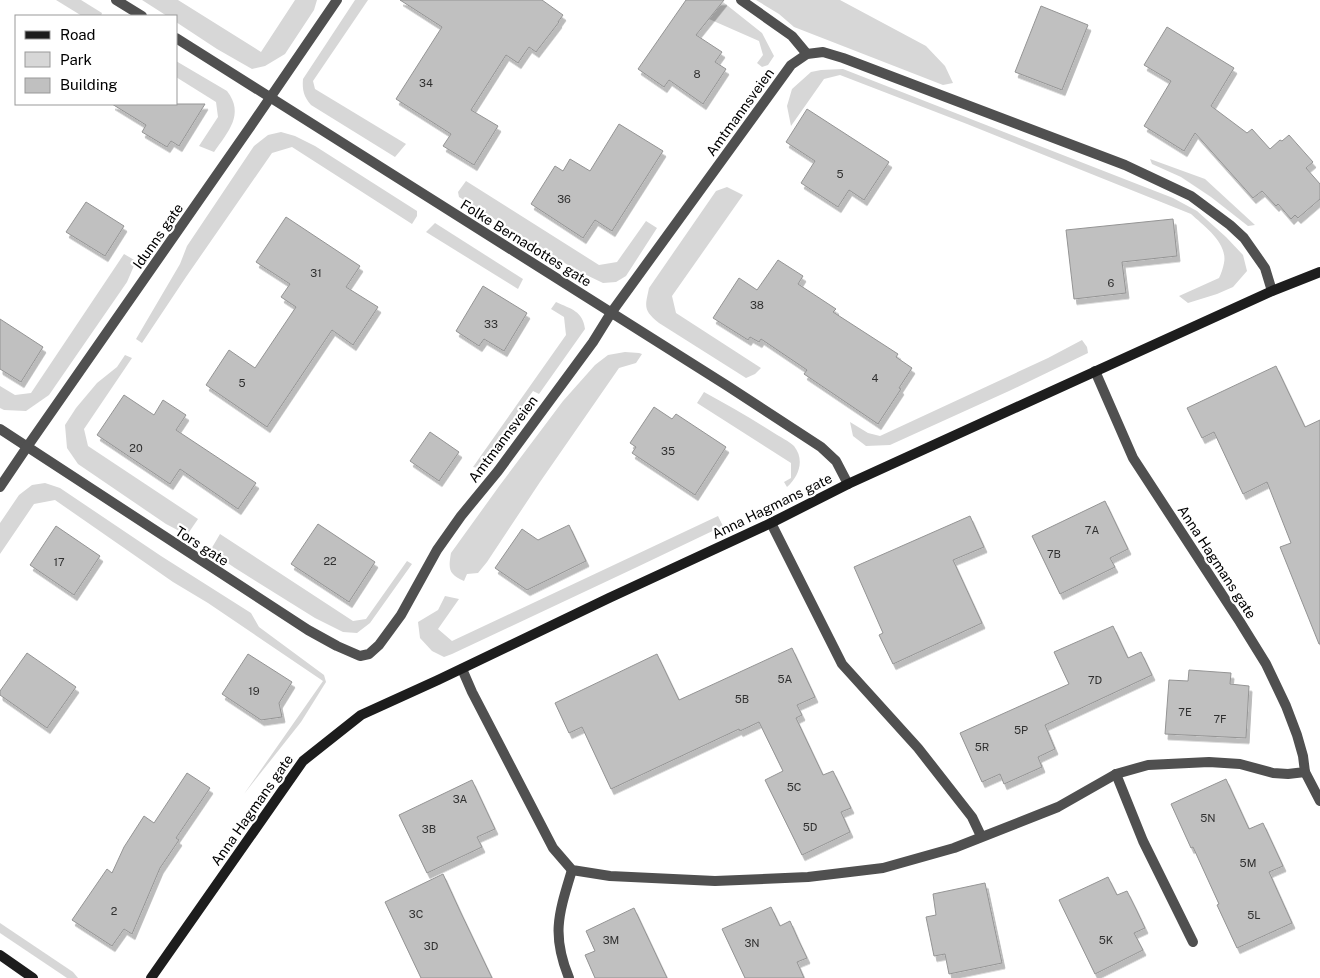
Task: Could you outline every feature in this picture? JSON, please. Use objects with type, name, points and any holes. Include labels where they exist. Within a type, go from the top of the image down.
[{"type":"street","points":[[116,0],[140,15]]},
{"type":"street","name":"Idunns gate","points":[[0,487],[337,0]]},
{"type":"street","points":[[741,0],[792,36],[807,54],[823,52],[843,58],[1125,165],[1191,196],[1244,238],[1265,268],[1272,291]]},
{"type":"street","name":"Folke Bernadottes gate","points":[[178,39],[820,447],[836,461],[848,484]]},
{"type":"street","name":"Amtmannsveien","points":[[390,630],[401,615],[437,550],[461,516],[498,470],[587,350],[611,313],[791,65],[807,54]]},
{"type":"street","name":"Anna Hagmans gate","points":[[151,978],[303,761],[361,715],[771,523],[848,484],[1272,291],[1320,272]]},
{"type":"street","name":"Anna Hagmans gate","points":[[1095,371],[1133,458],[1266,664],[1286,706],[1302,756],[1305,772],[1320,802]]},
{"type":"street","name":"Tors gate","points":[[0,429],[284,615],[337,646],[360,656],[369,654],[390,630]]},
{"type":"street","points":[[771,523],[842,664],[918,748],[972,817],[981,836]]},
{"type":"street","points":[[462,669],[472,692],[553,848],[572,870],[610,876],[715,881],[808,878],[884,868],[954,848],[1058,806],[1116,774],[1148,765],[1209,762],[1240,764],[1273,773],[1305,772]]},
{"type":"street","points":[[1116,774],[1143,841],[1193,942]]},
{"type":"street","points":[[569,978],[560,951],[558,934],[559,918],[572,870]]},
{"type":"street","points":[[0,955],[33,978]]},
{"type":"green space","points":[[56,0],[81,0],[102,13],[101,15],[80,15]]},
{"type":"green space","points":[[142,0],[178,0],[261,52],[295,0],[317,0],[314,10],[285,54],[265,66],[252,69],[178,23],[178,15],[165,15]]},
{"type":"green space","points":[[355,0],[368,0],[313,81],[315,89],[406,144],[395,157],[311,105],[304,93],[303,79]]},
{"type":"green space","points":[[756,0],[840,0],[926,46],[945,66],[953,83],[943,85],[794,27],[779,14]]},
{"type":"green space","points":[[723,2],[762,33],[774,56],[768,65],[762,67],[757,63],[763,55],[759,41],[709,19]]},
{"type":"green space","points":[[178,62],[227,91],[232,99],[235,107],[233,123],[214,152],[199,146],[218,117],[216,102],[178,78]]},
{"type":"green space","points":[[843,69],[1173,198],[1197,211],[1226,237],[1243,255],[1247,271],[1233,287],[1188,303],[1179,296],[1219,278],[1224,265],[1224,256],[1219,242],[1191,214],[840,75],[824,79],[791,126],[787,106],[792,89],[811,72]]},
{"type":"green space","points":[[281,132],[295,136],[315,146],[417,211],[417,216],[412,224],[292,147],[272,153],[142,343],[136,339],[180,264],[187,246],[254,146],[268,135]]},
{"type":"green space","points":[[1150,159],[1205,179],[1255,225],[1248,226],[1211,197],[1181,177],[1152,164]]},
{"type":"green space","points":[[466,181],[599,265],[617,262],[646,221],[657,228],[626,276],[616,282],[603,283],[576,270],[459,197],[458,192]]},
{"type":"green space","points":[[727,187],[743,195],[672,296],[676,313],[761,368],[755,374],[746,378],[659,323],[650,315],[646,308],[649,288],[716,191]]},
{"type":"green space","points":[[435,223],[523,279],[518,289],[426,232]]},
{"type":"green space","points":[[124,254],[136,261],[127,282],[49,395],[26,411],[4,410],[0,408],[0,386],[15,395],[31,393]]},
{"type":"green space","points":[[556,302],[579,314],[585,329],[539,394],[533,391],[478,468],[473,467],[566,335],[564,317],[551,309]]},
{"type":"green space","points":[[1082,340],[1087,347],[1088,353],[890,445],[866,446],[853,436],[850,422],[868,433],[880,436],[1048,358]]},
{"type":"green space","points":[[625,352],[642,354],[636,363],[619,368],[478,573],[467,574],[464,581],[455,576],[450,567],[451,553],[563,401],[595,365],[608,355]]},
{"type":"green space","points":[[125,355],[132,358],[84,429],[88,446],[198,519],[187,535],[166,524],[78,464],[67,448],[65,425],[76,408],[97,383],[117,367]]},
{"type":"green space","points":[[704,392],[749,417],[794,446],[799,457],[799,468],[795,478],[787,487],[784,482],[791,478],[791,463],[697,403]]},
{"type":"green space","points":[[45,483],[60,488],[161,556],[251,613],[259,627],[324,675],[326,682],[301,722],[244,794],[323,681],[208,603],[173,582],[55,500],[34,504],[0,554],[0,523],[19,495],[32,485]]},
{"type":"green space","points":[[718,516],[723,526],[452,654],[444,657],[432,651],[420,638],[418,622],[438,610],[445,596],[459,599],[438,629],[452,641]]},
{"type":"green space","points":[[220,534],[353,621],[366,619],[407,561],[412,564],[370,623],[357,633],[343,632],[315,618],[210,551]]},
{"type":"green space","points":[[0,923],[73,972],[78,978],[67,978],[0,933]]},
{"type":"building","points":[[400,0],[542,0],[563,15],[536,52],[529,47],[518,63],[506,55],[471,110],[498,126],[474,165],[443,146],[451,134],[396,99],[442,27]]},
{"type":"building","points":[[686,0],[724,0],[696,35],[722,52],[715,62],[726,69],[703,104],[669,80],[664,87],[638,69]]},
{"type":"building","points":[[1041,6],[1088,25],[1062,90],[1015,72]]},
{"type":"building","points":[[1167,27],[1234,68],[1211,106],[1247,133],[1252,129],[1270,149],[1289,135],[1313,162],[1306,168],[1320,184],[1320,199],[1298,218],[1295,215],[1291,219],[1278,204],[1276,206],[1262,191],[1253,198],[1195,133],[1184,151],[1144,126],[1171,81],[1144,65]]},
{"type":"building","points":[[205,104],[179,146],[171,141],[167,147],[142,132],[146,125],[114,105]]},
{"type":"building","points":[[807,109],[889,162],[864,200],[849,190],[838,207],[801,183],[815,161],[786,142]]},
{"type":"building","points":[[619,124],[663,151],[612,231],[595,220],[583,238],[531,204],[555,166],[563,171],[570,159],[590,171]]},
{"type":"building","points":[[86,202],[124,226],[105,256],[66,232]]},
{"type":"building","points":[[286,217],[360,266],[346,287],[378,307],[353,345],[332,330],[267,427],[206,385],[229,350],[255,368],[296,307],[281,297],[290,284],[256,262]]},
{"type":"building","points":[[1173,219],[1177,256],[1122,262],[1126,293],[1074,299],[1066,230]]},
{"type":"building","points":[[778,260],[803,276],[798,284],[836,309],[833,312],[898,354],[896,357],[912,368],[878,424],[804,374],[807,370],[761,339],[759,342],[750,337],[748,340],[713,318],[739,278],[757,290]]},
{"type":"building","points":[[483,286],[527,313],[504,351],[484,339],[479,346],[456,331]]},
{"type":"building","points":[[0,319],[43,347],[21,382],[0,369]]},
{"type":"building","points":[[1276,366],[1305,427],[1320,420],[1320,644],[1280,547],[1291,543],[1267,482],[1243,494],[1214,432],[1202,438],[1187,408]]},
{"type":"building","points":[[124,395],[154,415],[163,400],[186,415],[176,430],[256,483],[238,509],[180,469],[170,484],[97,435]]},
{"type":"building","points":[[654,407],[672,419],[676,414],[726,447],[695,495],[632,453],[636,447],[630,443]]},
{"type":"building","points":[[430,432],[459,452],[439,481],[410,461]]},
{"type":"building","points":[[1105,501],[1128,549],[1110,558],[1115,567],[1060,594],[1032,536]]},
{"type":"building","points":[[970,516],[984,547],[953,560],[982,623],[893,664],[879,635],[883,633],[854,567]]},
{"type":"building","points":[[318,524],[375,562],[349,602],[291,564]]},
{"type":"building","points":[[569,525],[586,561],[527,590],[495,568],[522,529],[538,540]]},
{"type":"building","points":[[56,526],[100,556],[74,595],[30,565]]},
{"type":"building","points":[[1113,626],[1128,658],[1141,652],[1152,675],[1045,725],[1055,749],[1038,757],[1042,767],[1004,784],[1000,774],[982,782],[960,733],[1069,684],[1054,652]]},
{"type":"building","points":[[792,648],[815,697],[797,705],[802,715],[796,718],[823,775],[833,771],[851,808],[841,812],[850,832],[802,855],[765,780],[783,771],[759,722],[740,731],[739,729],[611,789],[582,727],[569,733],[555,703],[657,654],[679,700]]},
{"type":"building","points":[[27,653],[76,687],[47,728],[0,695],[0,691]]},
{"type":"building","points":[[248,654],[292,682],[279,703],[282,717],[261,720],[222,694]]},
{"type":"building","points":[[1189,670],[1231,673],[1230,684],[1249,686],[1246,738],[1165,734],[1169,680],[1188,681]]},
{"type":"building","points":[[187,773],[210,788],[176,838],[179,840],[160,868],[132,934],[124,929],[112,946],[72,920],[107,869],[112,873],[124,847],[144,816],[154,823]]},
{"type":"building","points":[[1226,779],[1249,829],[1263,823],[1283,866],[1269,872],[1292,923],[1237,948],[1193,847],[1191,848],[1171,804]]},
{"type":"building","points":[[472,780],[495,829],[477,837],[482,847],[427,873],[399,815]]},
{"type":"building","points":[[443,874],[492,978],[421,978],[385,902]]},
{"type":"building","points":[[1108,877],[1117,895],[1127,891],[1136,909],[1145,928],[1134,933],[1143,950],[1095,974],[1059,900]]},
{"type":"building","points":[[985,883],[1002,963],[949,974],[945,954],[934,956],[926,917],[936,915],[933,894]]},
{"type":"building","points":[[771,907],[780,926],[790,921],[807,958],[797,962],[804,978],[745,978],[722,929]]},
{"type":"building","points":[[634,908],[667,978],[595,978],[585,955],[595,951],[586,931]]}]
